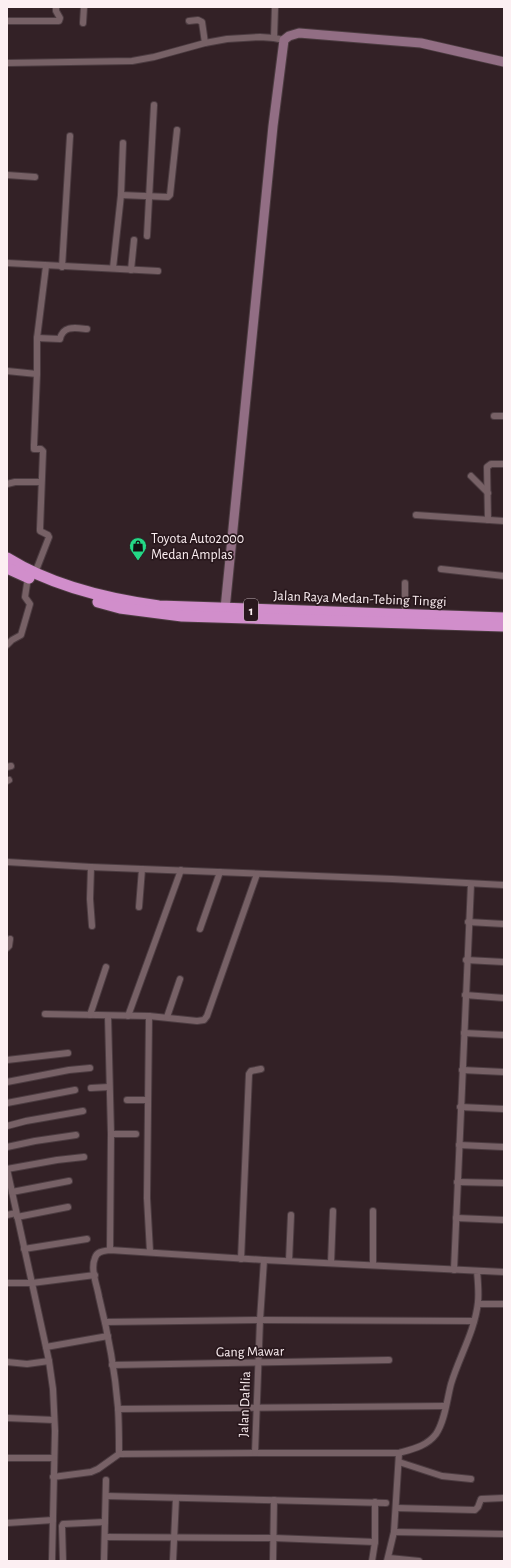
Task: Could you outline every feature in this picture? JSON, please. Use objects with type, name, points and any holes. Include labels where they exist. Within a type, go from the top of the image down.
[{"type":"highway","name":"Jalan Raya Medan-Tebing Tinggi","points":[[7,558],[32,575],[103,603],[120,608],[169,615],[504,626]]},
{"type":"highway","name":"Jalan Raya Medan-Tebing Tinggi","points":[[7,568],[130,602],[177,607],[504,618]]},
{"type":"street","points":[[7,21],[58,21],[60,18],[56,11],[56,7]]},
{"type":"street","points":[[83,23],[84,7]]},
{"type":"street","points":[[274,38],[275,7]]},
{"type":"street","points":[[189,21],[198,20],[202,22],[204,42]]},
{"type":"street","points":[[225,609],[273,126],[284,40],[289,36],[299,33],[421,43],[504,62]]},
{"type":"street","points":[[7,62],[132,61],[154,57],[204,42],[227,39],[274,38],[284,40]]},
{"type":"street","points":[[147,236],[154,105]]},
{"type":"street","points":[[121,195],[168,197],[170,195],[177,130]]},
{"type":"street","points":[[62,267],[70,136]]},
{"type":"street","points":[[113,268],[121,195],[123,143]]},
{"type":"street","points":[[7,175],[35,177]]},
{"type":"street","points":[[131,270],[134,240]]},
{"type":"street","points":[[7,263],[158,271]]},
{"type":"street","points":[[7,645],[21,635],[25,625],[30,604],[25,597],[32,575],[49,537],[40,531],[43,451],[41,449],[34,449],[37,338],[46,266]]},
{"type":"street","points":[[37,338],[60,339],[61,334],[67,328],[88,328]]},
{"type":"street","points":[[7,371],[37,374]]},
{"type":"street","points":[[494,416],[504,416]]},
{"type":"street","points":[[488,520],[488,466],[491,464],[504,464]]},
{"type":"street","points":[[471,476],[488,492]]},
{"type":"street","points":[[7,484],[16,482],[41,482]]},
{"type":"street","points":[[416,516],[504,521]]},
{"type":"street","points":[[441,569],[504,576]]},
{"type":"street","points":[[405,583],[405,615]]},
{"type":"street","points":[[7,862],[504,885]]},
{"type":"street","points":[[92,867],[90,899],[92,926]]},
{"type":"street","points":[[140,907],[142,869]]},
{"type":"street","points":[[128,1016],[181,870]]},
{"type":"street","points":[[200,929],[220,872]]},
{"type":"street","points":[[45,1014],[149,1016],[196,1021],[206,1019],[257,874]]},
{"type":"street","points":[[454,1270],[466,960],[471,884]]},
{"type":"street","points":[[468,922],[504,924]]},
{"type":"street","points":[[7,948],[9,946],[10,939]]},
{"type":"street","points":[[466,960],[504,962]]},
{"type":"street","points":[[90,1015],[106,968]]},
{"type":"street","points":[[168,1017],[180,979]]},
{"type":"street","points":[[465,995],[504,998]]},
{"type":"street","points":[[108,1016],[111,1134],[110,1250]]},
{"type":"street","points":[[149,1016],[147,1198],[150,1252]]},
{"type":"street","points":[[464,1033],[504,1035]]},
{"type":"street","points":[[7,1060],[68,1053]]},
{"type":"street","points":[[7,1082],[69,1070],[90,1068]]},
{"type":"street","points":[[241,1259],[248,1074],[251,1071],[261,1069]]},
{"type":"street","points":[[462,1070],[504,1072]]},
{"type":"street","points":[[91,1088],[109,1087]]},
{"type":"street","points":[[7,1103],[75,1090]]},
{"type":"street","points":[[127,1100],[147,1100]]},
{"type":"street","points":[[460,1108],[504,1110]]},
{"type":"street","points":[[7,1126],[83,1111]]},
{"type":"street","points":[[7,1147],[35,1140],[76,1134]]},
{"type":"street","points":[[111,1134],[136,1134]]},
{"type":"street","points":[[458,1145],[504,1147]]},
{"type":"street","points":[[52,1561],[54,1458],[53,1389],[46,1347],[7,1169],[84,1157]]},
{"type":"street","points":[[12,1192],[69,1181]]},
{"type":"street","points":[[457,1182],[504,1183]]},
{"type":"street","points":[[7,1215],[68,1207]]},
{"type":"street","points":[[331,1263],[333,1211]]},
{"type":"street","points":[[373,1211],[373,1265]]},
{"type":"street","points":[[289,1261],[291,1215]]},
{"type":"street","points":[[456,1218],[504,1220]]},
{"type":"street","points":[[24,1249],[87,1239]]},
{"type":"street","points":[[119,1454],[118,1409],[108,1336],[94,1275],[95,1257],[98,1253],[110,1250],[241,1259],[504,1272]]},
{"type":"street","name":"Jalan Dahlia","points":[[255,1453],[260,1320],[264,1260]]},
{"type":"street","points":[[53,1477],[92,1472],[119,1454],[399,1453],[422,1446],[430,1440],[440,1427],[456,1369],[474,1321],[478,1304],[477,1271]]},
{"type":"street","points":[[7,1283],[32,1283],[94,1275]]},
{"type":"street","points":[[478,1304],[504,1304]]},
{"type":"street","points":[[105,1322],[260,1320],[474,1321]]},
{"type":"street","points":[[46,1347],[108,1336]]},
{"type":"street","name":"Gang Mawar","points":[[112,1365],[389,1360]]},
{"type":"street","points":[[7,1362],[27,1364],[49,1362]]},
{"type":"street","points":[[118,1409],[445,1406]]},
{"type":"street","points":[[7,1418],[54,1420]]},
{"type":"street","points":[[399,1453],[394,1532],[388,1560],[419,1561]]},
{"type":"street","points":[[7,1458],[54,1458]]},
{"type":"street","points":[[399,1462],[442,1476],[471,1479]]},
{"type":"street","points":[[104,1561],[106,1537],[106,1480]]},
{"type":"street","points":[[106,1496],[386,1503]]},
{"type":"street","points":[[173,1561],[176,1498]]},
{"type":"street","points":[[396,1508],[475,1510],[481,1499],[504,1498]]},
{"type":"street","points":[[273,1561],[274,1500]]},
{"type":"street","points":[[372,1561],[375,1542],[375,1502]]},
{"type":"street","points":[[7,1523],[53,1520]]},
{"type":"street","points":[[63,1561],[62,1526],[64,1524],[105,1522]]},
{"type":"street","points":[[394,1532],[504,1534]]},
{"type":"street","points":[[106,1537],[274,1538],[375,1542]]},
{"type":"place","name":"Toyota Auto2000 Medan Amplas","points":[[138,561]]}]
